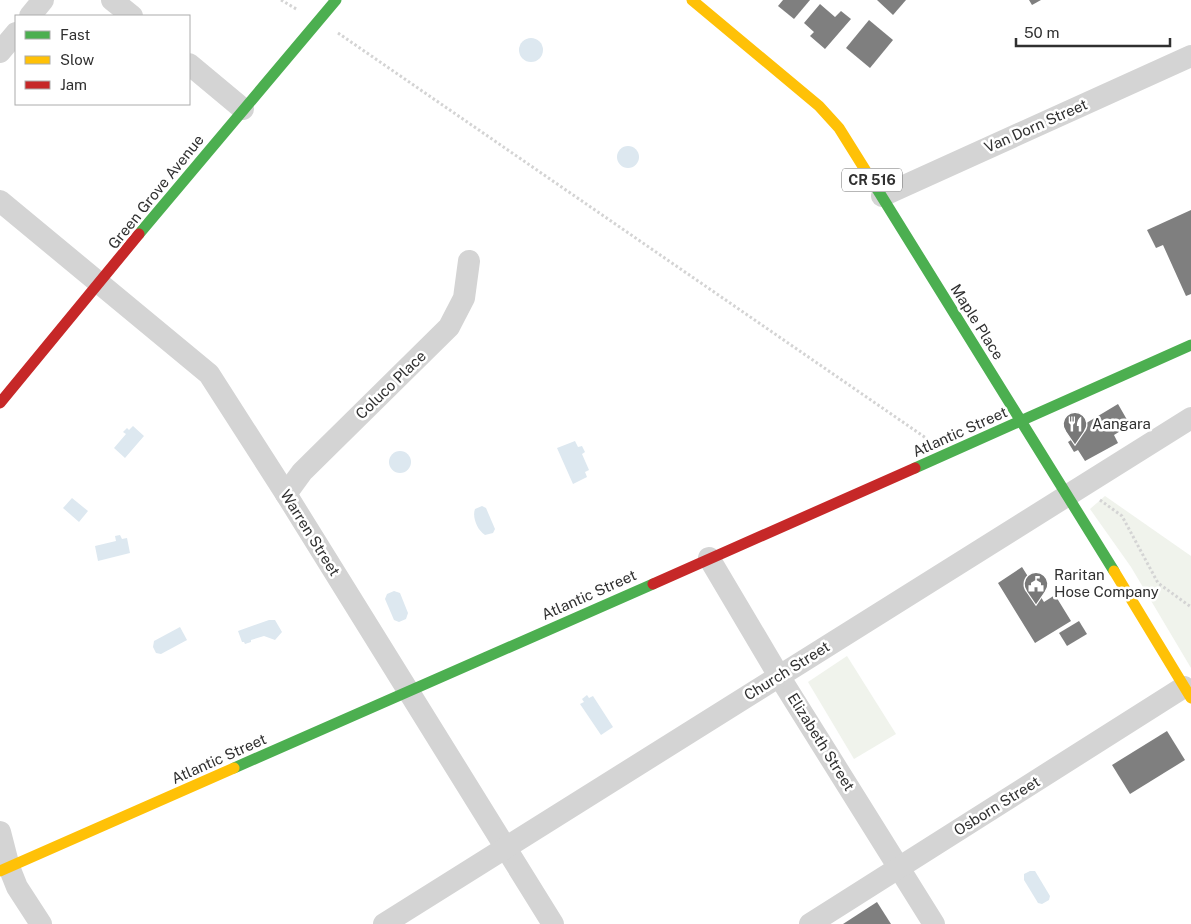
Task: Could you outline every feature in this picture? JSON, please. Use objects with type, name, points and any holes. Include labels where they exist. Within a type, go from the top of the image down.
[{"type":"street","points":[[31,15],[43,0]]},
{"type":"street","points":[[112,0],[131,15]]},
{"type":"street","name":"Green Grove Avenue","points":[[0,403],[243,109],[336,0]]},
{"type":"street","name":"Maple Place","points":[[692,0],[819,106],[839,128],[1188,692]]},
{"type":"street","points":[[0,52],[15,34]]},
{"type":"street","name":"Van Dorn Street","points":[[882,196],[1191,56]]},
{"type":"street","points":[[190,65],[243,109]]},
{"type":"street","name":"Warren Street","points":[[0,201],[209,374],[286,494],[553,924]]},
{"type":"street","name":"Coluco Place","points":[[286,494],[302,472],[449,327],[464,298],[469,261]]},
{"type":"street","name":"Atlantic Street","points":[[5,869],[1191,345]]},
{"type":"street","name":"Church Street","points":[[384,924],[1191,418]]},
{"type":"street","name":"Elizabeth Street","points":[[709,558],[779,676],[934,924]]},
{"type":"street","name":"Osborn Street","points":[[810,924],[1188,692]]},
{"type":"street","points":[[0,832],[5,869],[41,924]]},
{"type":"path","points":[[282,0],[318,21],[926,439],[934,435]]},
{"type":"path","points":[[1098,498],[1122,516],[1158,583],[1191,607]]},
{"type":"shaded area","points":[[531,38],[539,42],[543,50],[539,58],[531,62],[523,58],[519,50],[523,42]]},
{"type":"shaded area","points":[[628,146],[636,149],[639,157],[636,165],[628,168],[620,165],[617,157],[620,149]]},
{"type":"shaded area","points":[[133,426],[144,436],[125,458],[114,448],[126,434],[123,432]]},
{"type":"shaded area","points":[[575,441],[578,447],[582,446],[585,452],[582,454],[589,470],[585,472],[587,477],[573,484],[557,448]]},
{"type":"shaded area","points":[[400,451],[408,454],[411,462],[408,470],[400,473],[392,470],[389,462],[392,454]]},
{"type":"shaded area","points":[[1105,496],[1191,556],[1191,668],[1131,567],[1090,509]]},
{"type":"shaded area","points":[[72,498],[88,511],[79,522],[63,508]]},
{"type":"shaded area","points":[[482,506],[486,508],[495,529],[493,533],[485,535],[478,527],[474,516],[475,509]]},
{"type":"shaded area","points":[[120,535],[122,539],[127,538],[130,553],[98,561],[95,546],[116,541],[115,536]]},
{"type":"shaded area","points":[[394,591],[400,593],[408,613],[406,619],[399,622],[394,620],[385,599],[387,594]]},
{"type":"shaded area","points":[[269,620],[275,620],[282,632],[275,640],[264,636],[245,644],[242,642],[238,631]]},
{"type":"shaded area","points":[[180,627],[187,640],[161,654],[156,653],[153,647],[154,641]]},
{"type":"shaded area","points":[[847,656],[896,734],[854,759],[808,682]]},
{"type":"shaded area","points":[[587,695],[589,698],[593,696],[613,727],[601,735],[580,704],[584,702],[582,699]]},
{"type":"shaded area","points":[[1035,871],[1050,896],[1049,900],[1042,904],[1038,903],[1024,880],[1024,874]]},
{"type":"building","points":[[783,0],[810,0],[794,19],[778,6]]},
{"type":"building","points":[[877,0],[906,0],[893,15]]},
{"type":"building","points":[[1029,0],[1041,0],[1032,5]]},
{"type":"building","points":[[820,4],[835,17],[841,11],[851,19],[825,49],[810,36],[814,32],[804,23]]},
{"type":"building","points":[[869,20],[893,40],[870,68],[846,48]]},
{"type":"building","points":[[1191,210],[1191,294],[1186,296],[1163,245],[1156,248],[1147,230]]},
{"type":"building","points":[[1118,404],[1130,425],[1114,435],[1118,443],[1085,461],[1078,450],[1074,452],[1068,442],[1071,440],[1068,434]]},
{"type":"building","name":"Raritan Hose Company","points":[[1022,567],[1044,602],[1055,595],[1071,621],[1035,643],[998,583]]},
{"type":"building","points":[[1079,621],[1087,634],[1067,646],[1059,633]]},
{"type":"building","points":[[1167,731],[1185,760],[1130,794],[1112,765]]},
{"type":"building","points":[[877,902],[891,924],[843,924]]},
{"type":"traffic: fast","points":[[139,234],[336,0]]},
{"type":"traffic: fast","points":[[869,176],[1114,571]]},
{"type":"traffic: fast","points":[[915,468],[1191,345]]},
{"type":"traffic: fast","points":[[234,768],[653,584]]},
{"type":"traffic: slow","points":[[692,0],[819,106],[839,128],[869,176]]},
{"type":"traffic: slow","points":[[1114,571],[1191,698]]},
{"type":"traffic: slow","points":[[0,871],[234,768]]},
{"type":"traffic: jam","points":[[0,403],[139,234]]},
{"type":"traffic: jam","points":[[653,584],[915,468]]},
{"type":"place","name":"Aangara","points":[[1075,445]]},
{"type":"place","name":"Raritan Hose Company","points":[[1036,605]]}]
